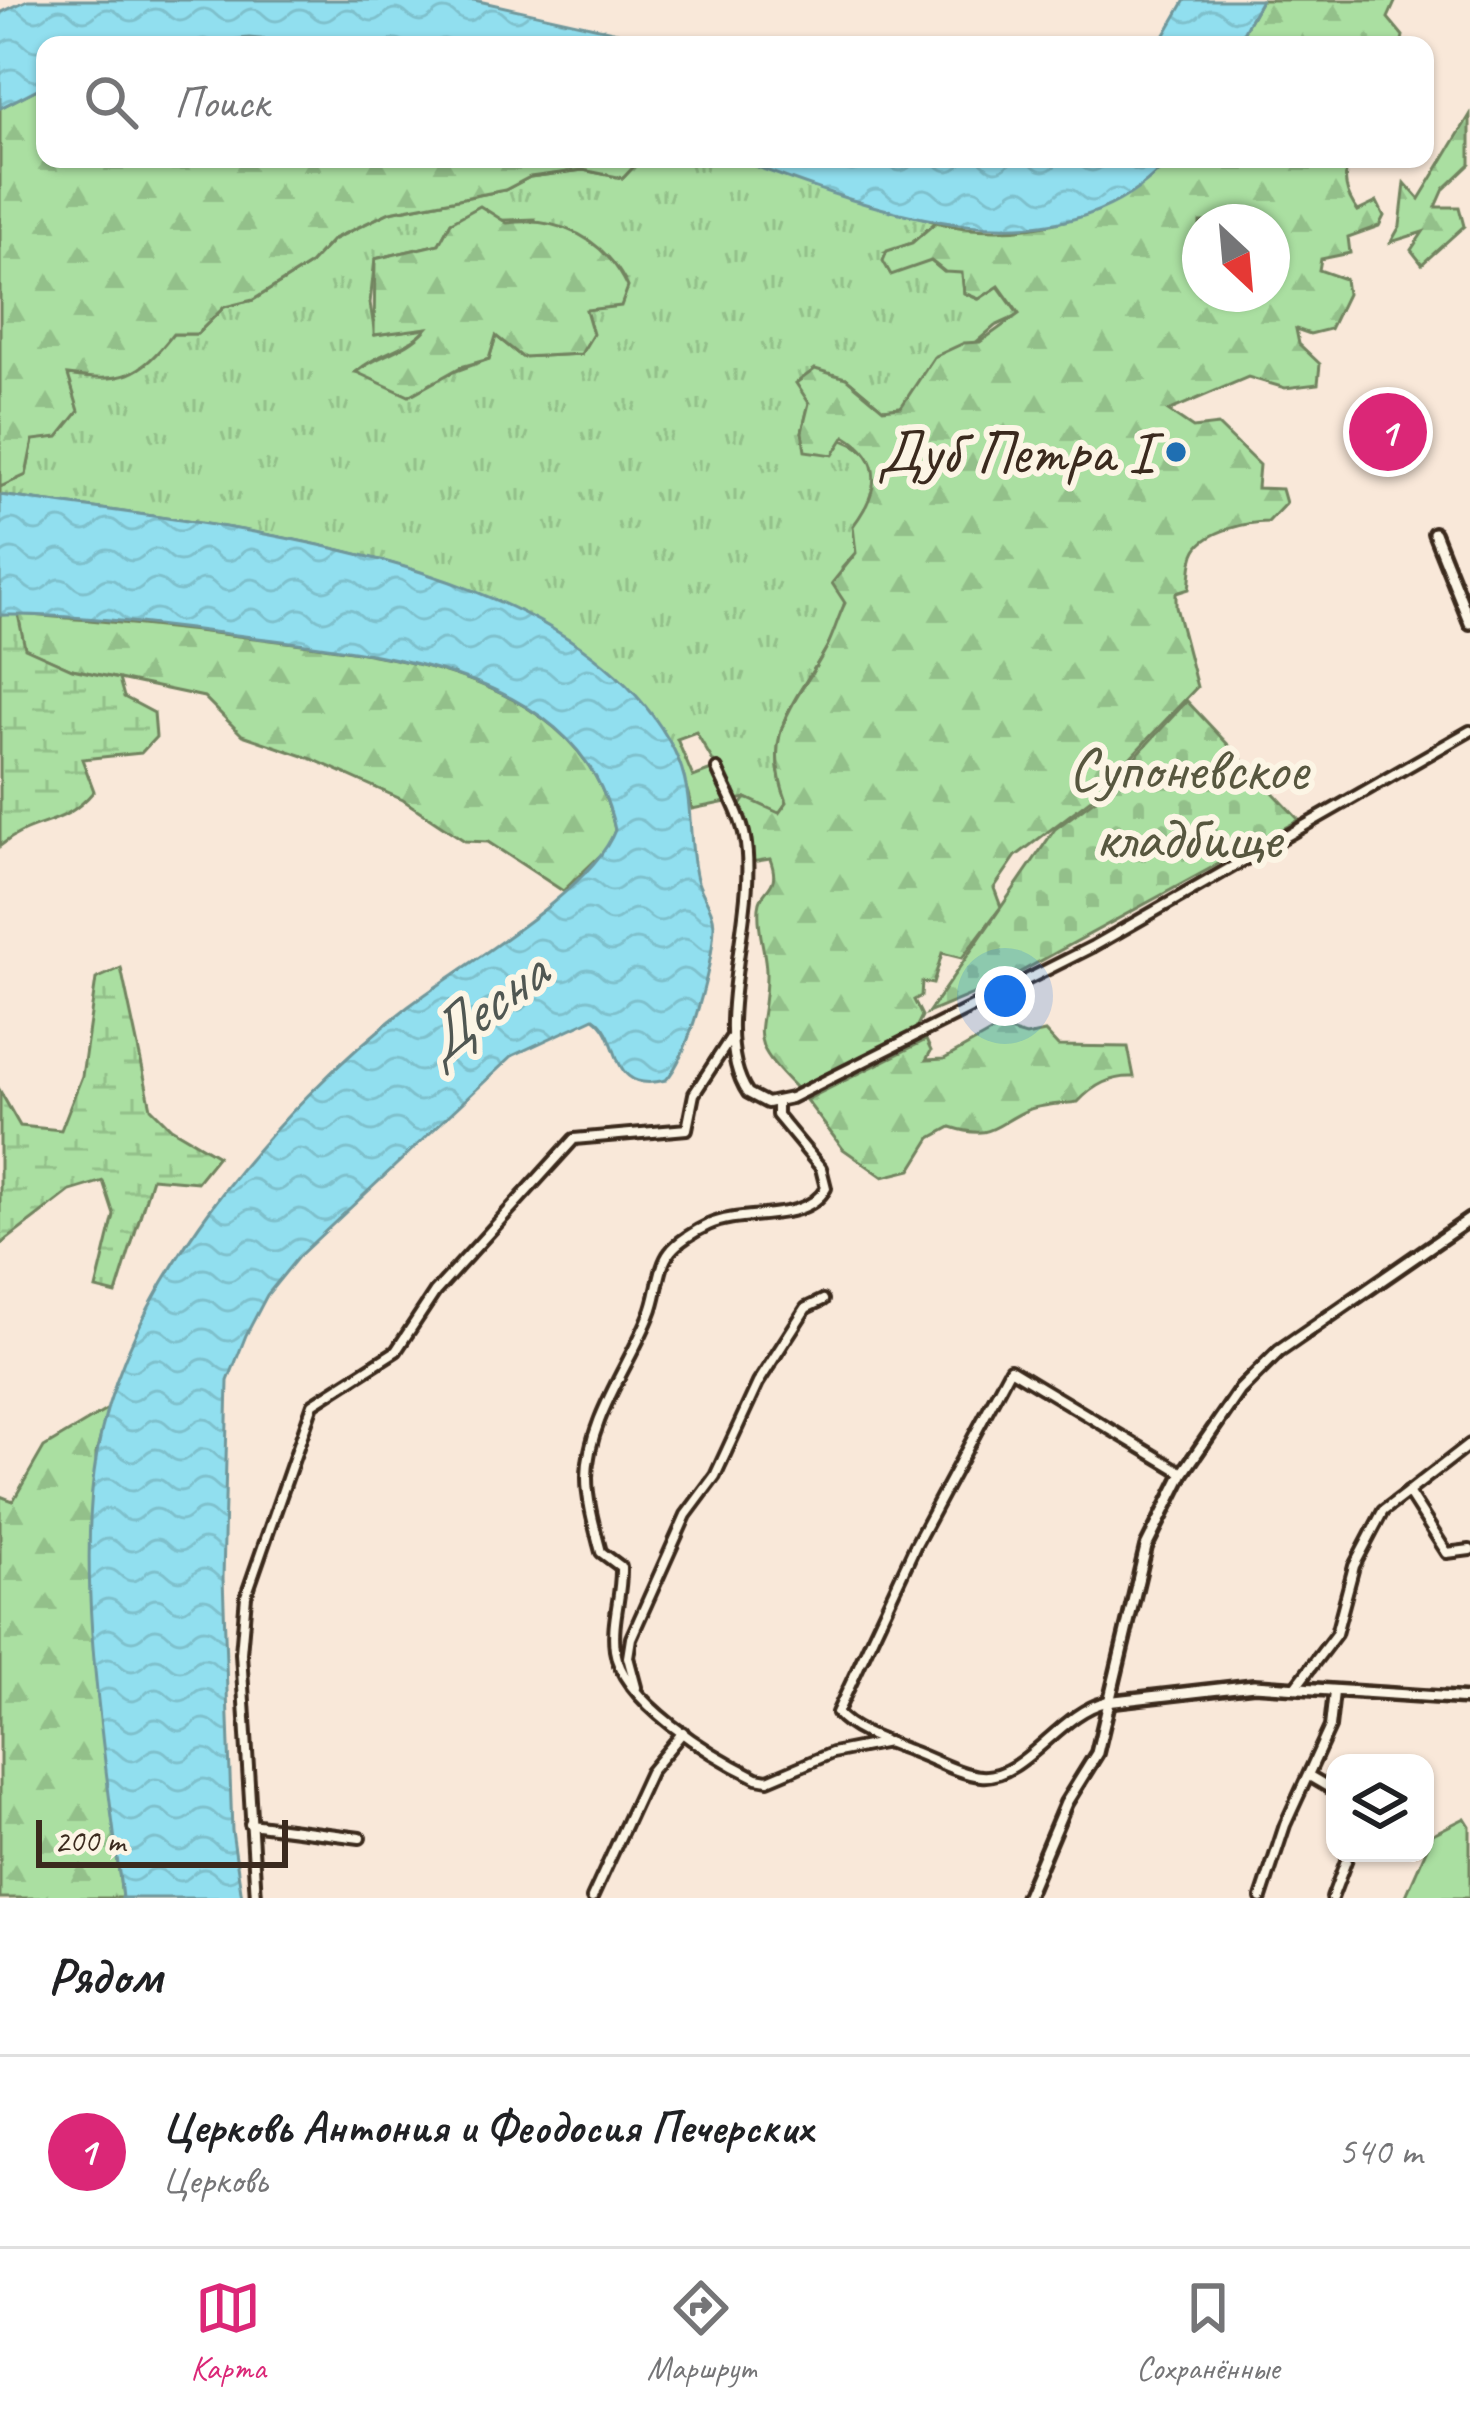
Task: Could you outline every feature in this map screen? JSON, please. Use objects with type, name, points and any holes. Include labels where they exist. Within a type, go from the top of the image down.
[{"type":"street","points":[[1433,533],[1470,623]]},
{"type":"street","points":[[717,769],[745,837],[746,926],[731,1037],[736,1070],[756,1100],[777,1102],[1094,946],[1470,730]]},
{"type":"street","points":[[256,1898],[241,1653],[246,1596],[313,1403],[396,1352],[435,1292],[574,1139],[687,1129],[694,1094],[731,1037]]},
{"type":"street","points":[[777,1102],[783,1125],[821,1168],[826,1188],[817,1204],[801,1211],[748,1212],[691,1236],[669,1253],[650,1314],[597,1433],[587,1479],[601,1552],[621,1567],[614,1623],[620,1674],[683,1732],[740,1770],[768,1780],[832,1753],[888,1742]]},
{"type":"street","points":[[1026,1898],[1066,1803],[1097,1753],[1146,1547],[1183,1473],[1240,1390],[1279,1351],[1470,1219]]},
{"type":"street","points":[[642,1699],[628,1657],[631,1638],[686,1515],[715,1476],[758,1383],[806,1308],[823,1300]]},
{"type":"street","points":[[1183,1473],[1010,1369],[895,1586],[839,1706],[840,1718],[978,1777],[997,1776],[1078,1711],[1106,1702],[1199,1689],[1470,1699]]},
{"type":"street","points":[[1294,1689],[1336,1634],[1354,1565],[1383,1511],[1411,1496],[1470,1444]]},
{"type":"street","points":[[1411,1496],[1447,1553],[1470,1550]]},
{"type":"street","points":[[1261,1898],[1285,1825],[1330,1727],[1334,1692]]},
{"type":"street","points":[[592,1898],[650,1772],[683,1732]]},
{"type":"street","points":[[1311,1777],[1326,1786]]},
{"type":"street","points":[[250,1824],[360,1838]]},
{"type":"street","points":[[1332,1898],[1345,1862]]},
{"type":"green space","points":[[1261,0],[1396,0],[1388,18],[1403,36],[1241,36]]},
{"type":"green space","points":[[36,90],[36,168],[632,168],[623,178],[583,170],[530,177],[505,190],[390,212],[333,239],[309,265],[253,300],[224,307],[197,334],[173,334],[150,360],[128,374],[68,375],[79,411],[58,437],[33,440],[26,475],[0,487],[0,108]]},
{"type":"green space","points":[[1470,115],[1470,164],[1444,189],[1436,207],[1459,207],[1464,226],[1422,264],[1411,250],[1423,232],[1391,242],[1400,226],[1405,183],[1419,199]]},
{"type":"green space","points":[[632,168],[765,168],[936,222],[912,243],[887,252],[931,261],[944,272],[956,269],[962,274],[964,293],[978,299],[998,286],[1019,315],[995,326],[901,407],[883,409],[846,378],[809,403],[802,432],[844,440],[859,448],[869,458],[874,486],[854,526],[856,552],[842,568],[845,601],[835,631],[796,698],[778,744],[778,771],[787,802],[779,814],[746,798],[692,809],[654,722],[589,655],[504,605],[404,567],[297,541],[0,495],[0,487],[26,475],[33,440],[68,375],[113,374],[139,364],[173,334],[197,334],[224,307],[253,300],[309,265],[333,240],[390,212],[505,190],[530,177],[583,170],[623,178]],"holes":[[[535,219],[581,354],[522,357],[496,336],[489,359],[437,378],[356,372],[428,327],[375,335],[370,303],[375,259],[439,244],[451,222]],[[696,732],[717,768],[693,777],[677,739]]]},
{"type":"green space","points":[[1161,168],[1347,168],[1346,186],[1358,211],[1377,202],[1384,216],[1379,226],[1348,237],[1350,253],[1321,259],[1319,270],[1345,279],[1347,294],[1330,329],[1310,334],[1296,329],[1299,344],[1320,364],[1318,384],[1285,388],[1248,377],[1168,411],[1193,428],[1218,425],[1259,465],[1257,488],[1282,489],[1286,503],[1268,522],[1218,533],[1196,550],[1189,589],[1176,593],[1176,607],[1197,687],[1091,799],[1016,856],[994,888],[1001,907],[962,958],[942,953],[933,984],[922,982],[921,996],[914,1000],[922,1016],[915,1030],[796,1088],[762,1044],[766,972],[759,908],[774,877],[770,859],[751,862],[752,840],[740,807],[746,798],[779,813],[787,802],[779,777],[780,736],[845,603],[832,583],[856,553],[853,526],[868,501],[874,478],[867,456],[845,436],[833,455],[805,451],[802,432],[809,403],[796,383],[815,369],[846,378],[883,409],[901,407],[934,357],[964,343],[980,342],[1019,314],[999,286],[979,299],[964,293],[962,273],[945,272],[931,261],[891,275],[883,261],[887,251],[912,243],[936,222],[997,230],[1029,228],[1093,212],[1122,198]]},
{"type":"green space","points":[[480,206],[507,223],[545,223],[594,244],[628,287],[621,306],[586,310],[593,334],[581,354],[522,357],[496,336],[489,359],[461,367],[409,396],[356,372],[427,328],[374,335],[375,259],[439,244],[451,222]]},
{"type":"green space","points":[[18,614],[305,644],[417,664],[471,681],[521,704],[564,736],[596,777],[615,830],[608,848],[563,891],[488,842],[465,841],[403,800],[312,759],[242,735],[204,697],[72,669],[24,648]]},
{"type":"green space","points":[[18,614],[25,648],[72,669],[119,679],[124,697],[154,713],[156,737],[141,753],[82,759],[94,791],[71,812],[0,846],[0,615]]},
{"type":"green space","name":"Супоневское кладбище","points":[[1187,701],[1299,820],[1002,982],[928,1013],[1055,829],[1097,798]]},
{"type":"green space","points":[[121,968],[151,1108],[171,1128],[218,1156],[197,1182],[152,1178],[116,1294],[96,1289],[114,1215],[103,1181],[70,1191],[0,1245],[0,1091],[20,1126],[61,1130],[82,1076],[96,979]]},
{"type":"green space","points":[[999,1028],[1026,1036],[1045,1032],[1058,1046],[1128,1047],[1134,1077],[1103,1083],[1078,1102],[1030,1109],[993,1129],[976,1132],[951,1127],[931,1138],[911,1170],[883,1177],[843,1149],[806,1100],[926,1040],[931,1051],[926,1060],[944,1059]]},
{"type":"green space","points":[[108,1409],[96,1454],[99,1694],[122,1898],[0,1898],[0,1496],[13,1501],[44,1447]]},
{"type":"green space","points":[[1465,1818],[1470,1826],[1470,1898],[1405,1898],[1421,1862],[1434,1862],[1434,1834]]},
{"type":"water","points":[[28,0],[474,0],[635,36],[36,36],[36,90],[0,108],[0,13]]},
{"type":"water","points":[[1185,0],[1261,0],[1241,36],[1164,36]]},
{"type":"water","points":[[761,168],[1159,168],[1125,197],[1074,219],[1019,227],[960,224],[842,197]]},
{"type":"water","name":"Десна","points":[[0,495],[175,519],[373,558],[468,588],[553,629],[624,682],[674,750],[688,796],[696,875],[713,919],[713,942],[699,1007],[666,1080],[647,1082],[625,1072],[594,1018],[512,1056],[298,1257],[267,1295],[246,1335],[228,1381],[223,1578],[232,1831],[242,1898],[122,1898],[95,1674],[89,1558],[97,1453],[114,1389],[140,1326],[174,1264],[260,1147],[308,1095],[409,1006],[554,902],[602,853],[615,830],[595,775],[561,732],[516,701],[463,677],[406,661],[289,642],[118,621],[0,615]]},
{"type":"place","name":"Церковь Антония и Феодосия Печерских","points":[[1388,432]]},
{"type":"place","name":"Дуб Петра I","points":[[1176,452]]}]
